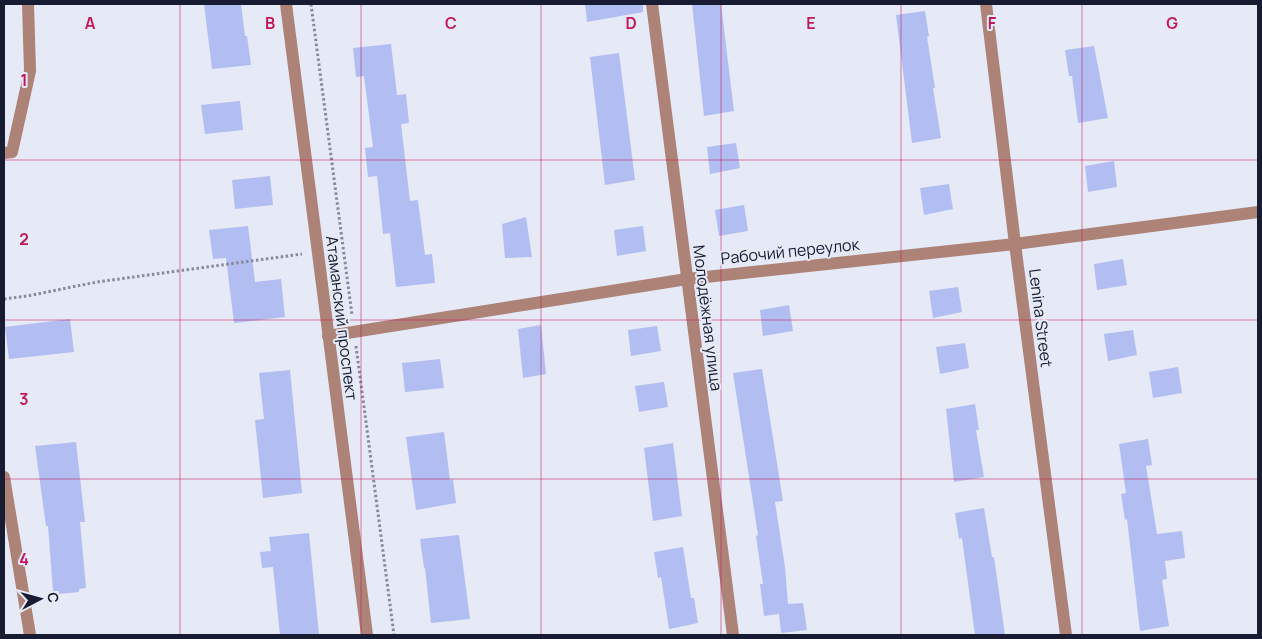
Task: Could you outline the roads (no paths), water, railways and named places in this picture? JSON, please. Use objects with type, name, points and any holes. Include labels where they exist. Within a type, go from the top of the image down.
[{"type":"street","points":[[4,153],[12,152],[30,71],[28,4]]},
{"type":"street","name":"Атаманский проспект","points":[[286,4],[367,635]]},
{"type":"street","name":"Молодёжная улица","points":[[652,4],[733,635]]},
{"type":"street","name":"Lenina Street","points":[[986,4],[1066,635]]},
{"type":"street","name":"Рабочий переулок","points":[[328,336],[686,279],[1015,244],[1258,212]]},
{"type":"street","points":[[4,477],[30,635]]}]
